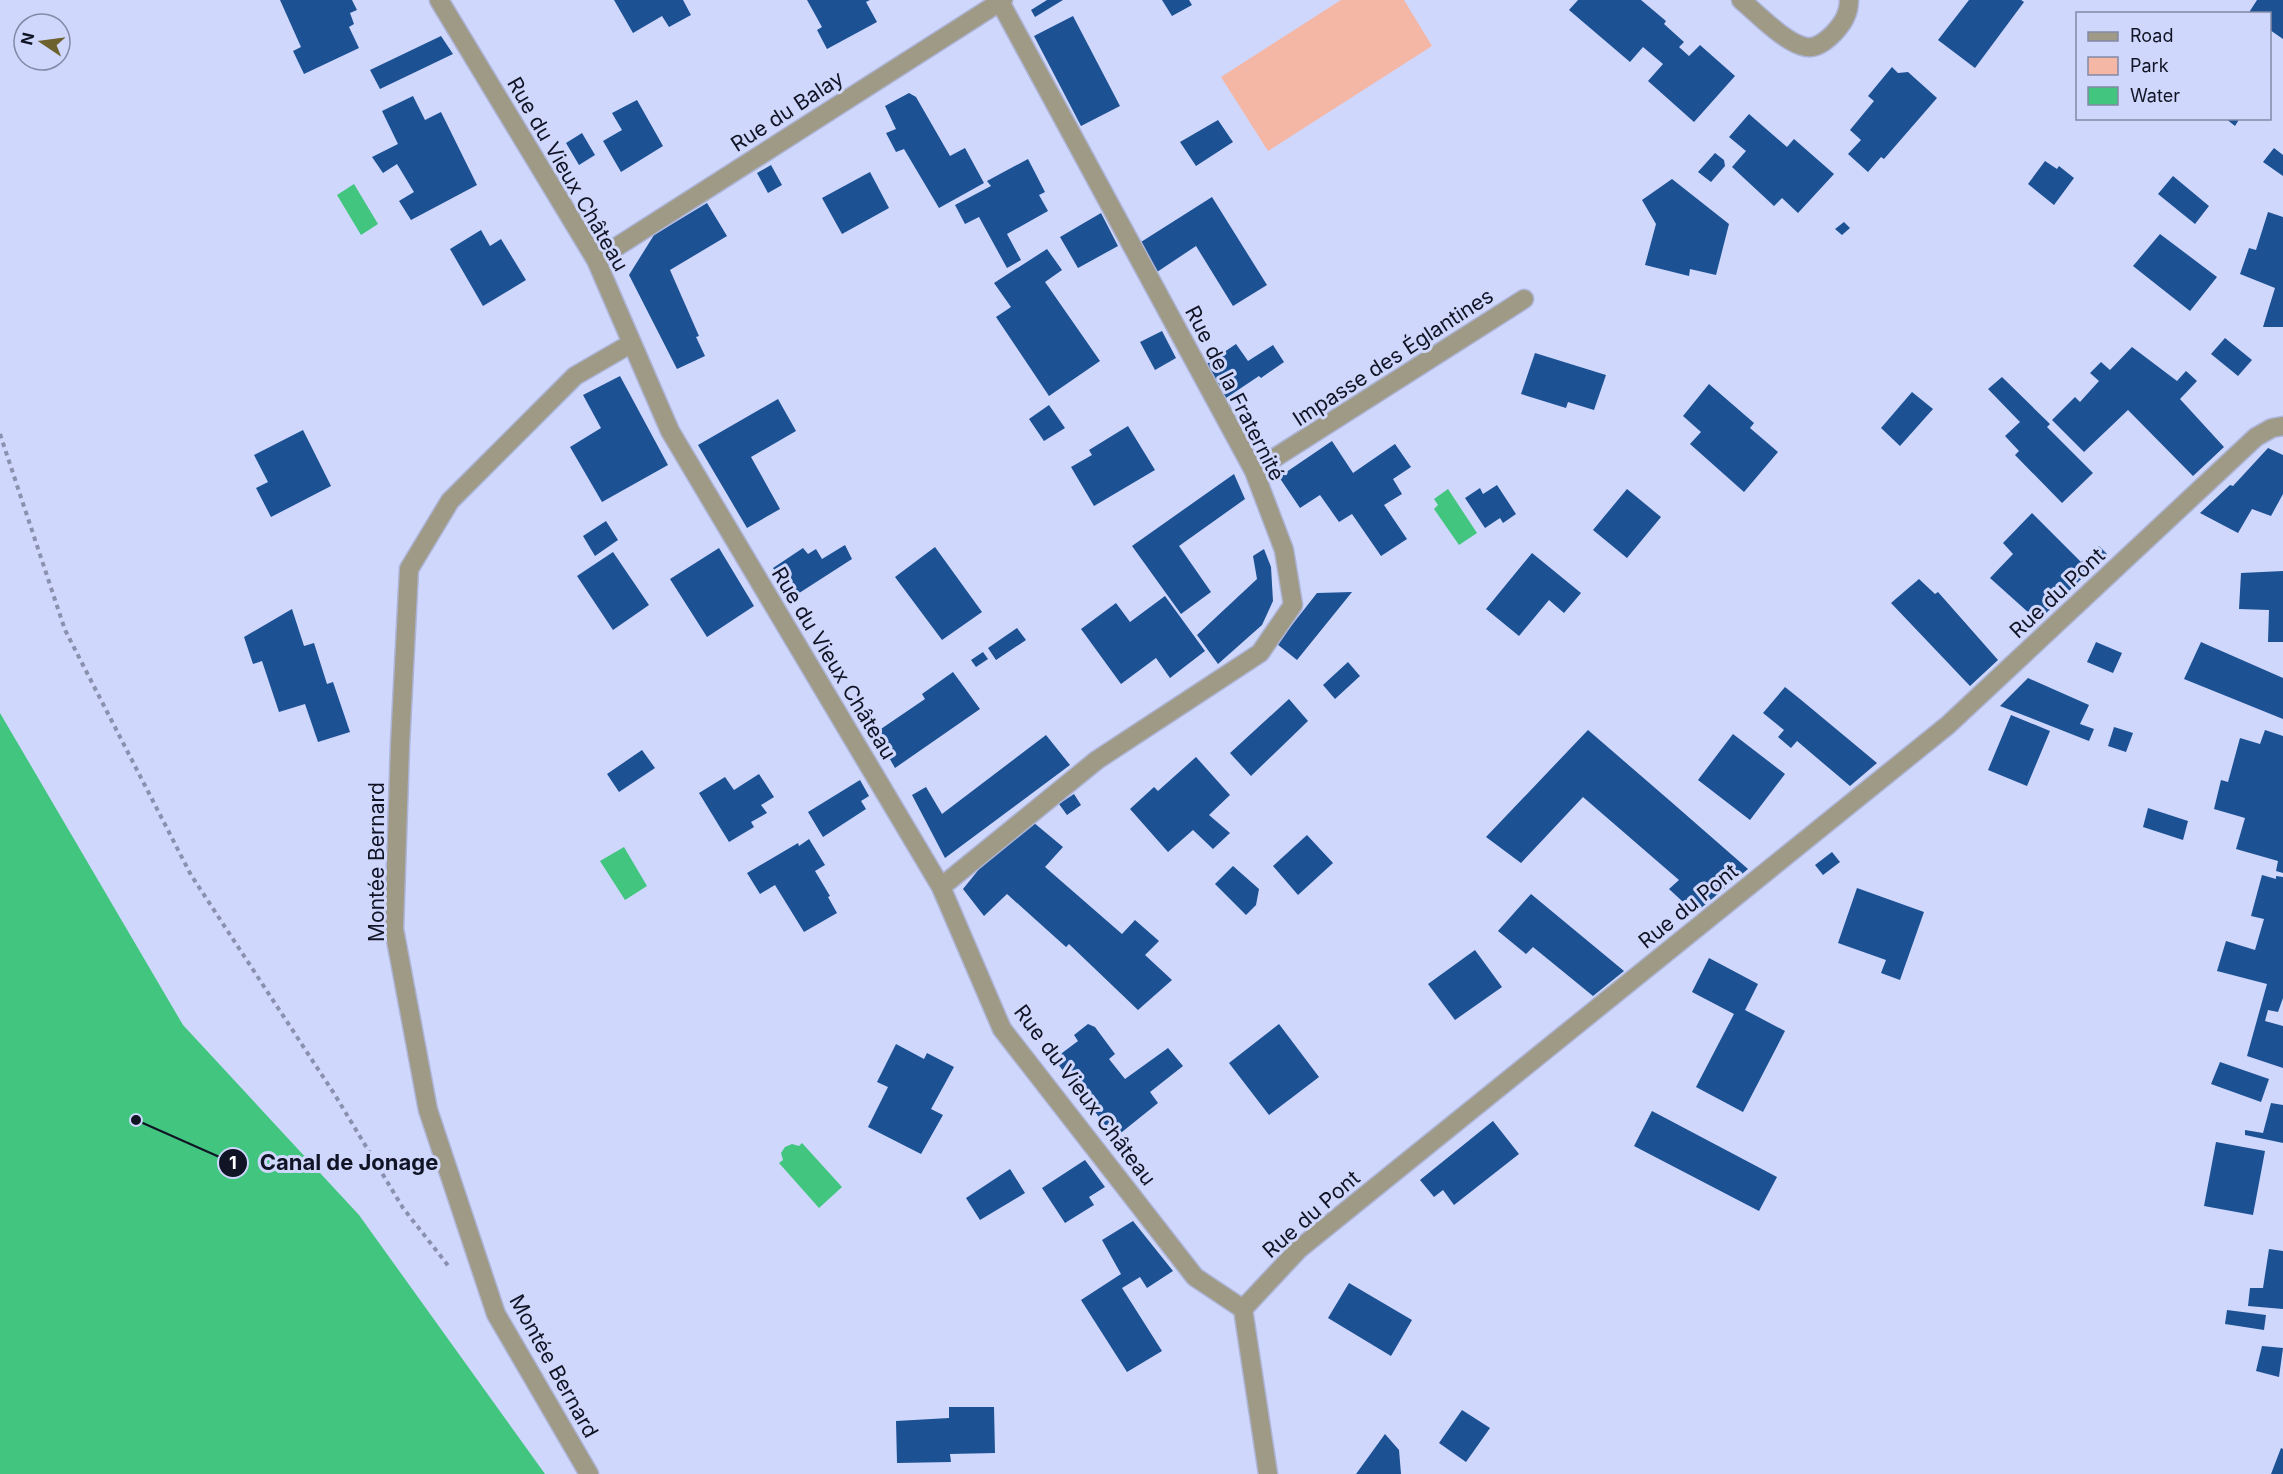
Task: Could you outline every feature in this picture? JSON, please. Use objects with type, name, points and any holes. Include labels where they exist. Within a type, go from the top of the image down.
[{"type":"street","name":"Rue du Vieux Château","points":[[439,0],[596,260],[670,431],[941,887],[1002,1029],[1195,1277],[1243,1309]]},
{"type":"street","points":[[1741,0],[1787,38],[1807,47],[1825,42],[1842,25],[1849,9],[1849,0]]},
{"type":"street","name":"Rue du Balay","points":[[596,260],[1000,1]]},
{"type":"street","name":"Rue de la Fraternité","points":[[941,887],[1097,760],[1260,653],[1293,604],[1284,550],[1254,471],[1000,1]]},
{"type":"street","name":"Impasse des Églantines","points":[[1254,471],[1524,299]]},
{"type":"street","name":"Montée Bernard","points":[[589,1474],[496,1314],[428,1110],[394,929],[399,768],[409,569],[450,501],[575,376],[632,343]]},
{"type":"street","name":"Rue du Pont","points":[[1243,1309],[1299,1249],[1948,725],[2256,437],[2272,428],[2283,426]]},
{"type":"street","points":[[1243,1309],[1268,1474]]},
{"type":"path","points":[[0,434],[65,630],[191,875],[335,1095],[403,1208],[442,1260]]},
{"type":"green space","points":[[1341,0],[1404,0],[1432,46],[1268,151],[1221,77]]},
{"type":"water","points":[[354,184],[378,224],[361,235],[337,195]]},
{"type":"water","points":[[1448,489],[1477,533],[1459,545],[1434,509],[1438,505],[1434,499]]},
{"type":"water","points":[[0,713],[183,1025],[359,1215],[545,1474],[0,1474]]},
{"type":"water","points":[[624,847],[647,886],[625,900],[600,861]]},
{"type":"water","points":[[802,1143],[842,1187],[819,1208],[779,1163],[783,1160],[781,1153],[785,1147],[792,1144],[799,1146]]},
{"type":"building","points":[[280,0],[352,0],[357,10],[350,13],[354,24],[349,27],[359,48],[304,74],[293,51],[301,47]]},
{"type":"building","points":[[614,0],[683,0],[691,15],[669,27],[662,16],[633,33]]},
{"type":"building","points":[[807,0],[870,0],[866,2],[877,22],[827,49],[817,30],[822,27]]},
{"type":"building","points":[[1047,0],[1063,0],[1035,17],[1031,10]]},
{"type":"building","points":[[1162,0],[1189,0],[1192,5],[1172,16]]},
{"type":"building","points":[[1578,0],[1641,0],[1666,21],[1664,24],[1684,42],[1679,47],[1689,56],[1700,45],[1735,76],[1694,122],[1648,81],[1663,64],[1643,47],[1630,62],[1569,10]]},
{"type":"building","points":[[1969,0],[2021,0],[2024,2],[1975,68],[1938,40]]},
{"type":"building","points":[[2257,0],[2283,0],[2283,39],[2271,31],[2271,12],[2249,12]]},
{"type":"building","points":[[1073,16],[1120,106],[1081,126],[1034,36]]},
{"type":"building","points":[[441,36],[453,54],[380,89],[370,70]]},
{"type":"building","points":[[1892,67],[1898,73],[1908,72],[1937,98],[1884,159],[1881,157],[1868,172],[1848,154],[1861,140],[1850,130],[1874,101],[1868,96]]},
{"type":"building","points":[[909,93],[916,97],[950,156],[965,148],[984,183],[939,208],[904,149],[896,152],[886,133],[896,129],[885,106]]},
{"type":"building","points":[[413,96],[425,120],[441,112],[477,185],[411,220],[399,201],[414,192],[397,164],[383,173],[372,157],[398,144],[382,111]]},
{"type":"building","points":[[637,100],[663,146],[621,172],[603,141],[622,130],[612,113]]},
{"type":"building","points":[[1749,114],[1787,147],[1794,139],[1834,174],[1798,213],[1782,198],[1774,206],[1732,167],[1746,151],[1729,137]]},
{"type":"building","points":[[1218,120],[1233,142],[1196,166],[1180,142]]},
{"type":"building","points":[[2228,120],[2239,120],[2235,126]]},
{"type":"building","points":[[582,133],[595,155],[579,165],[566,143]]},
{"type":"building","points":[[2274,148],[2283,155],[2283,176],[2263,162]]},
{"type":"building","points":[[1715,153],[1724,160],[1725,166],[1711,182],[1698,172]]},
{"type":"building","points":[[1028,159],[1045,192],[1039,195],[1048,211],[1007,234],[1021,260],[1007,268],[979,217],[965,224],[955,205],[991,186],[987,181]]},
{"type":"building","points":[[2045,161],[2057,169],[2059,166],[2074,178],[2054,205],[2028,184]]},
{"type":"building","points":[[771,165],[782,185],[768,193],[757,173]]},
{"type":"building","points":[[870,172],[889,208],[842,234],[822,198]]},
{"type":"building","points":[[2173,176],[2209,206],[2195,224],[2158,194]]},
{"type":"building","points":[[1672,179],[1729,224],[1716,275],[1690,269],[1689,276],[1645,265],[1656,224],[1642,200]]},
{"type":"building","points":[[1212,197],[1267,285],[1233,306],[1196,246],[1157,272],[1141,242]]},
{"type":"building","points":[[707,203],[727,236],[670,270],[699,336],[696,337],[705,356],[677,369],[629,275],[654,235]]},
{"type":"building","points":[[2268,212],[2283,217],[2283,327],[2263,327],[2275,288],[2240,274],[2249,248],[2256,250]]},
{"type":"building","points":[[1101,213],[1118,246],[1078,268],[1060,237]]},
{"type":"building","points":[[1844,222],[1850,228],[1842,235],[1835,229]]},
{"type":"building","points":[[481,230],[490,246],[501,239],[526,280],[483,306],[450,249]]},
{"type":"building","points":[[2160,234],[2217,277],[2190,311],[2133,266]]},
{"type":"building","points":[[1047,249],[1062,270],[1045,282],[1100,361],[1049,396],[996,317],[1011,307],[994,283]]},
{"type":"building","points":[[1162,331],[1176,358],[1155,370],[1140,342]]},
{"type":"building","points":[[2225,338],[2252,360],[2238,376],[2211,354]]},
{"type":"building","points":[[1236,344],[1248,361],[1273,345],[1284,362],[1223,400],[1205,365]]},
{"type":"building","points":[[2132,347],[2177,381],[2186,371],[2197,381],[2180,399],[2224,447],[2193,476],[2128,410],[2084,452],[2052,420],[2075,397],[2080,402],[2099,381],[2090,373],[2101,362],[2110,370]]},
{"type":"building","points":[[1535,353],[1606,375],[1594,410],[1568,402],[1566,408],[1521,394]]},
{"type":"building","points":[[620,376],[668,465],[602,502],[570,447],[601,428],[583,395]]},
{"type":"building","points":[[2002,377],[2050,424],[2047,427],[2093,473],[2062,503],[2015,455],[2019,451],[2005,436],[2020,422],[1988,389]]},
{"type":"building","points":[[1709,384],[1754,423],[1750,428],[1778,452],[1744,492],[1690,444],[1701,432],[1683,416]]},
{"type":"building","points":[[1912,392],[1933,409],[1900,446],[1881,428]]},
{"type":"building","points":[[778,399],[796,431],[751,457],[780,509],[747,528],[698,445]]},
{"type":"building","points":[[1049,405],[1065,428],[1044,441],[1029,419]]},
{"type":"building","points":[[1128,426],[1155,470],[1094,506],[1071,467],[1092,455],[1089,450]]},
{"type":"building","points":[[303,430],[331,486],[271,517],[256,488],[268,482],[254,455]]},
{"type":"building","points":[[1332,441],[1353,473],[1395,444],[1411,467],[1393,479],[1402,494],[1384,505],[1407,539],[1381,556],[1352,514],[1339,522],[1320,495],[1300,508],[1279,477]]},
{"type":"building","points":[[2268,448],[2283,455],[2283,494],[2271,516],[2252,509],[2238,533],[2200,513],[2230,485],[2233,486]]},
{"type":"building","points":[[1234,474],[1245,499],[1179,546],[1211,592],[1181,614],[1132,546]]},
{"type":"building","points":[[1497,485],[1516,514],[1503,523],[1500,518],[1485,528],[1465,498],[1480,488],[1483,494]]},
{"type":"building","points":[[1627,489],[1661,517],[1627,558],[1593,530]]},
{"type":"building","points":[[2032,513],[2081,562],[2099,546],[2107,554],[2038,621],[1990,578],[2013,554],[2003,543]]},
{"type":"building","points":[[606,521],[618,540],[595,556],[583,536]]},
{"type":"building","points":[[845,545],[852,559],[793,597],[773,568],[803,548],[808,554],[816,549],[822,559]]},
{"type":"building","points":[[935,547],[982,612],[942,640],[895,577]]},
{"type":"building","points":[[719,548],[754,606],[707,637],[670,579]]},
{"type":"building","points":[[1264,549],[1271,567],[1273,601],[1262,625],[1218,664],[1197,635],[1257,579],[1253,556]]},
{"type":"building","points":[[613,552],[649,605],[613,630],[577,576]]},
{"type":"building","points":[[1532,553],[1581,593],[1564,613],[1549,600],[1519,636],[1486,609]]},
{"type":"building","points":[[2283,571],[2283,642],[2268,642],[2269,610],[2239,609],[2241,573]]},
{"type":"building","points":[[1919,579],[1935,594],[1938,592],[1998,660],[1970,686],[1891,603]]},
{"type":"building","points":[[1352,592],[1297,660],[1277,644],[1317,593]]},
{"type":"building","points":[[1165,596],[1205,651],[1170,678],[1156,658],[1121,684],[1081,629],[1116,603],[1130,622]]},
{"type":"building","points":[[292,609],[304,646],[314,643],[327,684],[333,682],[350,732],[318,742],[305,704],[279,712],[262,661],[253,664],[244,637]]},
{"type":"building","points":[[1017,628],[1026,640],[996,660],[988,648]]},
{"type":"building","points":[[2096,642],[2122,653],[2113,673],[2087,662]]},
{"type":"building","points":[[2201,642],[2283,678],[2283,719],[2184,679]]},
{"type":"building","points":[[983,652],[988,659],[976,667],[971,660]]},
{"type":"building","points":[[1348,662],[1360,676],[1335,699],[1323,685]]},
{"type":"building","points":[[953,672],[980,709],[895,768],[875,733],[925,699],[922,694]]},
{"type":"building","points":[[2028,678],[2089,705],[2080,724],[2094,729],[2089,741],[2000,706]]},
{"type":"building","points":[[1785,687],[1877,763],[1850,786],[1797,741],[1791,748],[1778,737],[1784,730],[1763,713]]},
{"type":"building","points":[[1289,699],[1308,721],[1251,776],[1230,753]]},
{"type":"building","points":[[2011,715],[2050,731],[2027,786],[1988,770]]},
{"type":"building","points":[[2114,727],[2133,733],[2126,752],[2108,746]]},
{"type":"building","points":[[1588,730],[1748,869],[1695,913],[1669,889],[1679,880],[1583,797],[1521,863],[1486,837]]},
{"type":"building","points":[[2265,730],[2283,736],[2283,873],[2276,871],[2278,861],[2236,849],[2245,818],[2214,809],[2221,780],[2228,782],[2240,738],[2260,744]]},
{"type":"building","points":[[1733,734],[1785,774],[1750,820],[1698,780]]},
{"type":"building","points":[[1046,735],[1070,765],[945,858],[912,795],[926,787],[942,814]]},
{"type":"building","points":[[642,750],[655,768],[619,792],[607,774]]},
{"type":"building","points":[[1196,757],[1230,795],[1209,815],[1230,833],[1213,849],[1193,830],[1168,852],[1130,809],[1154,787],[1158,791]]},
{"type":"building","points":[[759,774],[774,797],[761,805],[767,813],[751,822],[754,827],[729,842],[699,793],[725,777],[734,790]]},
{"type":"building","points":[[860,780],[869,796],[861,801],[866,809],[823,837],[808,812]]},
{"type":"building","points":[[1074,794],[1081,805],[1067,815],[1059,804]]},
{"type":"building","points":[[2148,808],[2188,821],[2183,840],[2143,827]]},
{"type":"building","points":[[1033,822],[1063,847],[1045,867],[1122,934],[1135,920],[1159,941],[1145,955],[1172,980],[1138,1010],[1069,944],[1066,947],[1007,894],[984,916],[963,889],[984,863]]},
{"type":"building","points":[[1307,835],[1333,863],[1298,895],[1273,866]]},
{"type":"building","points":[[809,839],[825,865],[815,871],[837,913],[804,932],[775,885],[760,894],[747,873]]},
{"type":"building","points":[[1832,852],[1840,862],[1823,875],[1815,865]]},
{"type":"building","points":[[1233,866],[1259,889],[1256,905],[1246,915],[1215,884]]},
{"type":"building","points":[[2262,875],[2276,879],[2276,876],[2283,877],[2283,998],[2278,1012],[2268,1010],[2265,1021],[2283,1026],[2283,1068],[2247,1056],[2267,984],[2217,971],[2226,941],[2255,950],[2264,919],[2251,916]]},
{"type":"building","points":[[1857,888],[1924,912],[1900,980],[1881,973],[1886,960],[1838,943]]},
{"type":"building","points":[[1531,894],[1624,971],[1593,996],[1533,947],[1526,954],[1498,931]]},
{"type":"building","points":[[1475,950],[1502,987],[1455,1020],[1428,984]]},
{"type":"building","points":[[1709,958],[1758,984],[1745,1010],[1785,1031],[1743,1112],[1696,1087],[1734,1014],[1692,992]]},
{"type":"building","points":[[1088,1024],[1095,1027],[1115,1054],[1109,1059],[1125,1079],[1168,1048],[1183,1066],[1150,1092],[1158,1103],[1117,1136],[1108,1124],[1106,1126],[1054,1059],[1078,1041],[1074,1035]]},
{"type":"building","points":[[1279,1024],[1319,1077],[1269,1115],[1229,1063]]},
{"type":"building","points":[[896,1044],[924,1059],[927,1053],[954,1067],[931,1109],[943,1115],[921,1154],[868,1127],[888,1087],[877,1082]]},
{"type":"building","points":[[2220,1062],[2269,1079],[2261,1102],[2211,1084]]},
{"type":"building","points":[[2271,1103],[2283,1105],[2283,1143],[2245,1135],[2245,1130],[2263,1133]]},
{"type":"building","points":[[1652,1111],[1777,1177],[1759,1211],[1634,1146]]},
{"type":"building","points":[[1493,1121],[1519,1154],[1454,1205],[1443,1190],[1434,1197],[1420,1180]]},
{"type":"building","points":[[2216,1142],[2265,1151],[2253,1215],[2204,1206]]},
{"type":"building","points":[[1085,1160],[1105,1187],[1089,1197],[1094,1205],[1065,1223],[1042,1188]]},
{"type":"building","points":[[1010,1169],[1025,1193],[980,1220],[966,1198]]},
{"type":"building","points":[[1133,1221],[1173,1271],[1147,1288],[1140,1277],[1122,1288],[1162,1351],[1127,1372],[1081,1300],[1121,1274],[1102,1240]]},
{"type":"building","points":[[2269,1249],[2283,1251],[2283,1309],[2248,1306],[2250,1288],[2263,1288]]},
{"type":"building","points":[[1349,1283],[1412,1320],[1391,1356],[1328,1318]]},
{"type":"building","points":[[2227,1310],[2266,1315],[2264,1330],[2225,1324]]},
{"type":"building","points":[[2262,1346],[2283,1348],[2279,1377],[2256,1371]]},
{"type":"building","points":[[949,1407],[994,1407],[995,1453],[950,1454],[951,1462],[897,1463],[896,1421],[949,1418]]},
{"type":"building","points":[[1462,1410],[1490,1428],[1466,1462],[1439,1443]]},
{"type":"building","points":[[1385,1434],[1399,1450],[1401,1474],[1356,1474]]},
{"type":"building","points":[[2281,1448],[2283,1449],[2283,1474],[2271,1474]]},
{"type":"place","name":"Canal de Jonage","points":[[136,1120]]}]
